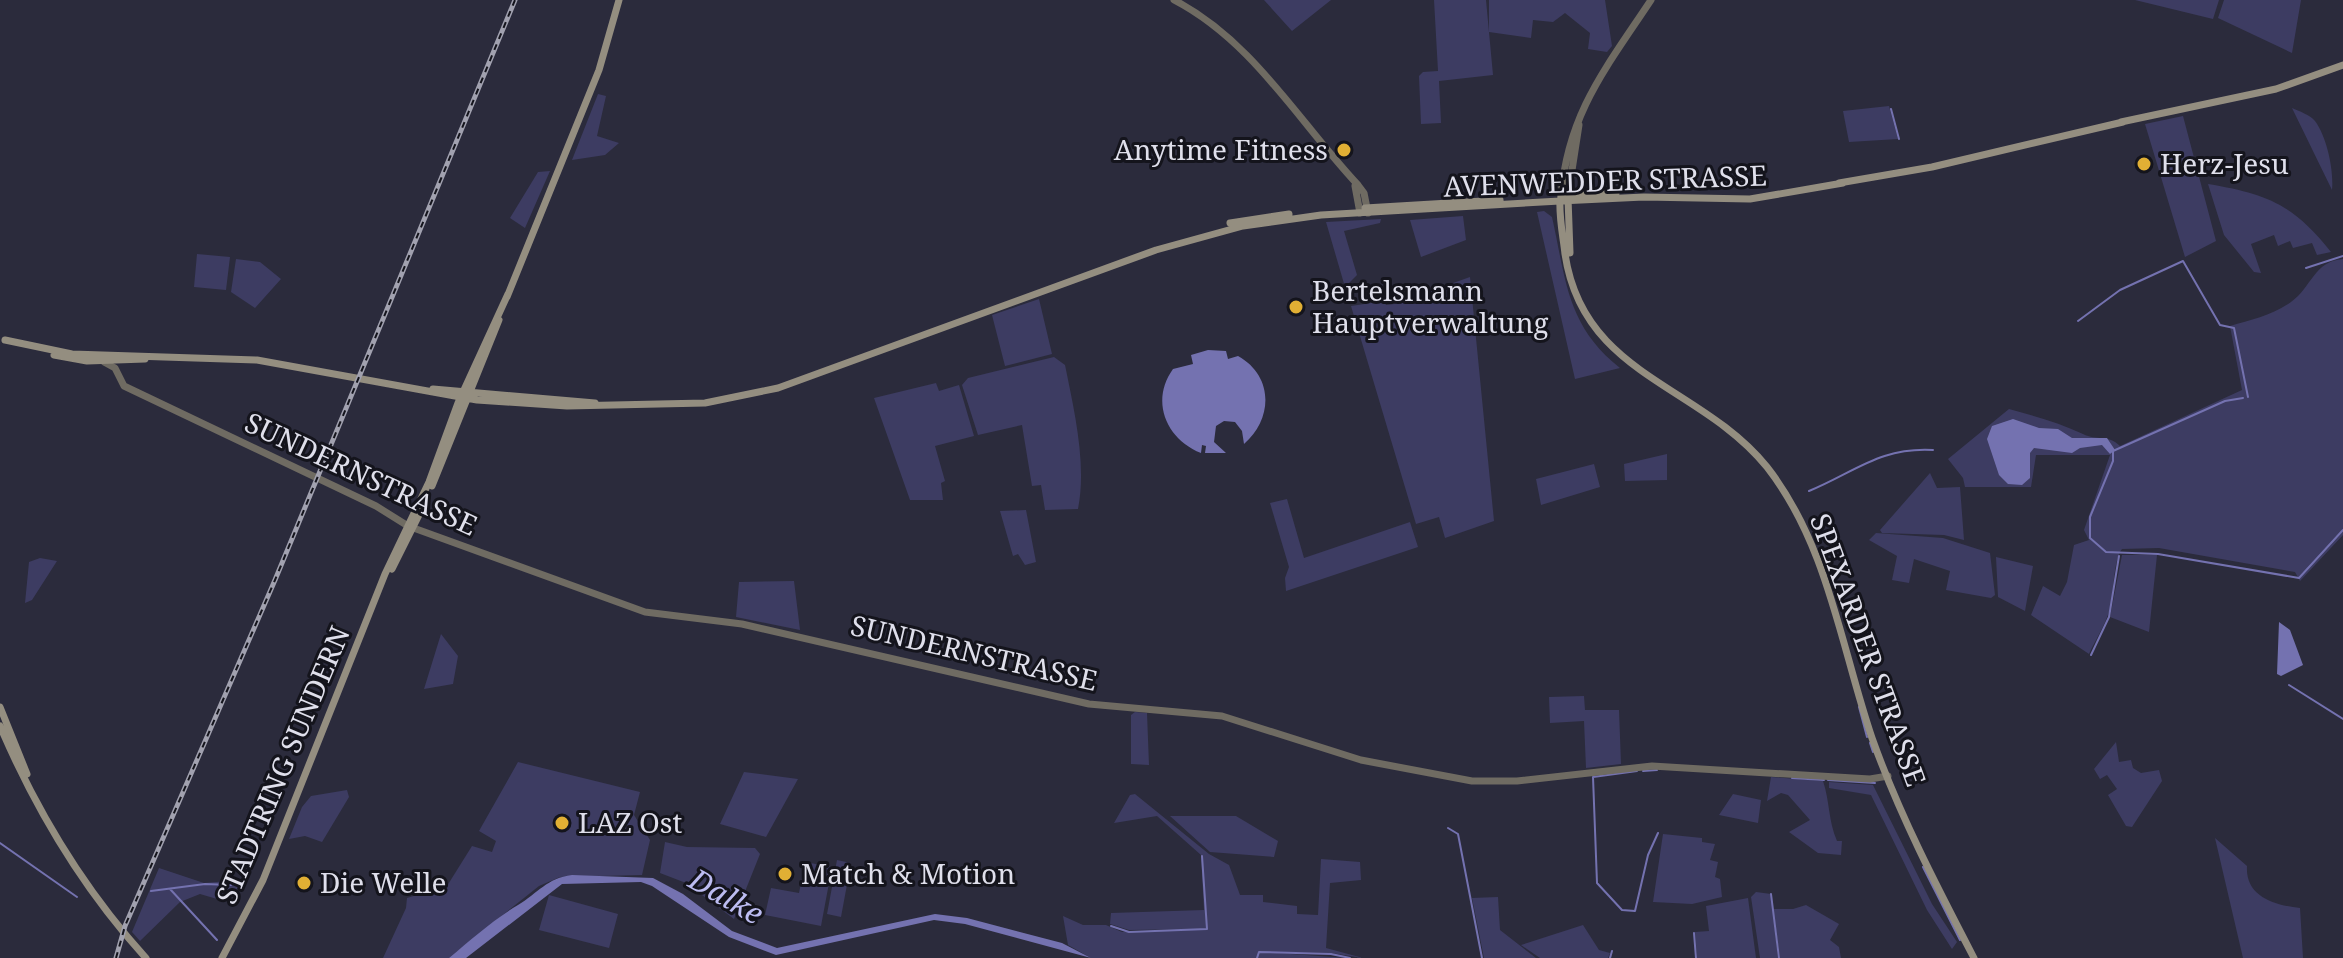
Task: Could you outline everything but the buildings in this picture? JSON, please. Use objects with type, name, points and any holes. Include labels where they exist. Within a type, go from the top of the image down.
[{"type":"main road","name":"STADTRING SUNDERN","points":[[222,958],[263,880],[382,588],[411,527],[580,121],[609,40],[619,0]]},
{"type":"main road","name":"AVENWEDDER STRASSE","points":[[1364,211],[1564,198],[1750,199],[1926,167],[2284,87],[2343,65]]},
{"type":"main road","name":"AVENWEDDER STRASSE","points":[[1364,211],[1530,203],[1564,198]]},
{"type":"main road","name":"SPEXARDER STRASSE","points":[[1564,198],[1560,219],[1572,285],[1587,320],[1627,362],[1728,428],[1776,480],[1816,557],[1888,776],[1931,876],[1974,958]]},
{"type":"main road","name":"SPEXARDER STRASSE","points":[[1564,198],[1573,272],[1599,334]]},
{"type":"main road","points":[[1530,203],[1550,207],[1560,219]]},
{"type":"main road","points":[[2,339],[72,354],[245,361],[466,395],[567,406],[705,403],[778,388],[1074,279],[1216,231],[1290,218],[1364,211]]},
{"type":"main road","name":"STADTRING SUNDERN","points":[[411,527],[452,416],[478,373],[508,294]]},
{"type":"main road","points":[[2,339],[74,360],[104,362],[179,358]]},
{"type":"main road","points":[[478,373],[484,385],[496,394]]},
{"type":"main road","points":[[402,386],[438,394],[496,394],[599,404]]},
{"type":"main road","points":[[438,394],[448,403],[452,416]]},
{"type":"main road","points":[[0,707],[44,813]]},
{"type":"main road","points":[[0,726],[44,813],[95,897],[146,958]]},
{"type":"street","points":[[1174,0],[1208,20],[1237,44],[1364,193],[1364,211]]},
{"type":"street","points":[[1564,198],[1582,112],[1651,0]]},
{"type":"street","name":"SUNDERNSTRASSE","points":[[104,362],[115,368],[124,386],[376,506],[411,527],[645,612],[742,624],[1089,704],[1222,716],[1361,760],[1472,781],[1517,781],[1652,766],[1870,779],[1888,776]]},
{"type":"shaded area","points":[[1264,0],[1331,0],[1292,31]]},
{"type":"shaded area","points":[[1434,0],[1486,0],[1493,75],[1439,81],[1441,123],[1421,124],[1419,76],[1423,72],[1438,71]]},
{"type":"shaded area","points":[[1489,0],[1605,0],[1612,46],[1607,52],[1588,49],[1590,33],[1565,13],[1553,22],[1533,20],[1531,38],[1489,32]]},
{"type":"shaded area","points":[[2135,0],[2219,0],[2213,19]]},
{"type":"shaded area","points":[[2224,0],[2301,0],[2292,53],[2218,18]]},
{"type":"shaded area","points":[[598,94],[606,96],[597,136],[619,143],[605,155],[572,160]]},
{"type":"shaded area","points":[[1889,106],[1898,139],[1849,142],[1843,111]]},
{"type":"shaded area","points":[[2292,108],[2315,121],[2323,136],[2329,154],[2332,190]]},
{"type":"shaded area","points":[[2183,116],[2216,241],[2185,257],[2145,124]]},
{"type":"shaded area","points":[[550,171],[525,228],[510,218],[538,172]]},
{"type":"shaded area","points":[[2208,184],[2247,192],[2277,204],[2304,223],[2331,252],[2317,255],[2312,243],[2293,248],[2290,241],[2278,246],[2274,235],[2251,244],[2261,273],[2254,272],[2224,235]]},
{"type":"shaded area","points":[[1544,211],[1552,217],[1565,281],[1578,318],[1602,352],[1620,368],[1575,379],[1537,212]]},
{"type":"shaded area","points":[[1463,216],[1466,240],[1421,257],[1410,220]]},
{"type":"shaded area","points":[[1381,219],[1380,223],[1344,231],[1357,275],[1345,287],[1326,222]]},
{"type":"shaded area","points":[[197,254],[230,257],[226,290],[194,287]]},
{"type":"shaded area","points":[[236,259],[260,262],[281,279],[255,308],[231,292]]},
{"type":"shaded area","points":[[2343,259],[2343,535],[2300,581],[2295,572],[2159,548],[2122,549],[2117,561],[2109,612],[2089,654],[2031,615],[2043,586],[2060,596],[2067,582],[2074,545],[2089,540],[2084,530],[2110,455],[2036,455],[2031,487],[1965,487],[1963,478],[1948,459],[2009,409],[2088,436],[2111,440],[2120,446],[2242,390],[2230,326],[2284,307],[2326,264]]},
{"type":"shaded area","points":[[1470,277],[1494,521],[1445,538],[1439,517],[1416,524],[1351,306],[1384,301],[1386,305],[1394,304]]},
{"type":"shaded area","points":[[1039,299],[1052,354],[1005,366],[992,315]]},
{"type":"shaded area","points":[[1208,350],[1226,351],[1228,359],[1238,356],[1250,364],[1263,386],[1265,398],[1260,423],[1244,444],[1242,431],[1235,422],[1224,421],[1216,426],[1214,442],[1226,453],[1205,453],[1206,446],[1202,445],[1201,453],[1189,447],[1165,418],[1163,394],[1173,369],[1193,364],[1191,355]]},
{"type":"shaded area","points":[[1054,357],[1065,365],[1075,418],[1081,474],[1078,509],[1045,510],[1041,485],[1032,486],[1022,425],[978,435],[962,385],[968,378]]},
{"type":"shaded area","points":[[936,383],[939,391],[959,385],[974,436],[935,446],[945,481],[941,483],[943,500],[910,500],[874,398]]},
{"type":"shaded area","points":[[2013,419],[2039,428],[2058,429],[2072,438],[2107,438],[2115,450],[2110,454],[2102,445],[2080,448],[2072,453],[2034,448],[2030,453],[2030,478],[2022,485],[2008,484],[1999,475],[1987,439],[1992,426]]},
{"type":"shaded area","points":[[1667,454],[1667,480],[1625,481],[1624,464]]},
{"type":"shaded area","points":[[1594,464],[1600,487],[1541,505],[1536,479]]},
{"type":"shaded area","points":[[1930,473],[1937,488],[1960,487],[1964,540],[1944,535],[1882,533],[1880,530]]},
{"type":"shaded area","points":[[1287,499],[1304,558],[1410,522],[1418,547],[1286,591],[1285,578],[1289,567],[1270,503]]},
{"type":"shaded area","points":[[1026,510],[1036,562],[1025,565],[1018,554],[1013,556],[1000,511]]},
{"type":"shaded area","points":[[1876,533],[1943,538],[1990,553],[1995,595],[1991,598],[1946,590],[1950,571],[1914,559],[1909,583],[1892,580],[1897,556],[1869,540]]},
{"type":"shaded area","points":[[2122,555],[2157,555],[2149,632],[2110,617]]},
{"type":"shaded area","points":[[1996,557],[2033,566],[2025,611],[1998,597]]},
{"type":"shaded area","points":[[40,558],[57,561],[32,600],[25,603],[29,562]]},
{"type":"shaded area","points":[[794,581],[800,630],[736,617],[739,582]]},
{"type":"shaded area","points":[[2279,622],[2290,630],[2303,665],[2281,676],[2277,674]]},
{"type":"shaded area","points":[[441,634],[458,656],[453,684],[424,689]]},
{"type":"shaded area","points":[[1584,696],[1585,710],[1619,710],[1621,764],[1586,768],[1584,721],[1550,723],[1549,697]]},
{"type":"shaded area","points":[[1135,712],[1147,713],[1149,765],[1131,764],[1131,715]]},
{"type":"shaded area","points":[[2116,742],[2119,762],[2131,760],[2133,768],[2141,773],[2159,770],[2162,781],[2132,827],[2126,826],[2108,795],[2117,789],[2107,775],[2100,779],[2094,769]]},
{"type":"shaded area","points":[[518,762],[640,792],[634,815],[650,840],[642,875],[560,877],[539,886],[449,958],[383,958],[406,908],[407,898],[447,886],[472,846],[492,852],[496,841],[479,831]]},
{"type":"shaded area","points":[[744,772],[798,779],[766,837],[720,824]]},
{"type":"shaded area","points":[[1771,777],[1823,781],[1834,833],[1837,841],[1842,841],[1841,855],[1818,853],[1789,832],[1810,820],[1788,795],[1781,793],[1767,801]]},
{"type":"shaded area","points":[[1829,782],[1873,785],[1932,904],[1957,942],[1952,949],[1927,910],[1871,795],[1829,788]]},
{"type":"shaded area","points":[[347,790],[349,797],[322,842],[305,836],[289,839],[302,807],[311,796]]},
{"type":"shaded area","points":[[1135,794],[1209,854],[1229,865],[1240,895],[1263,895],[1263,902],[1297,906],[1297,914],[1318,915],[1321,859],[1360,862],[1361,880],[1330,883],[1326,948],[1363,958],[1331,953],[1262,952],[1347,958],[1091,958],[1068,945],[1063,916],[1083,925],[1106,925],[1122,932],[1208,929],[1129,930],[1110,924],[1111,913],[1204,910],[1201,855],[1157,816],[1114,823],[1130,795]]},
{"type":"shaded area","points":[[1733,794],[1761,800],[1758,823],[1719,815]]},
{"type":"shaded area","points":[[1170,816],[1236,816],[1278,841],[1274,857],[1210,852]]},
{"type":"shaded area","points":[[1663,834],[1702,838],[1702,842],[1715,844],[1710,860],[1718,862],[1715,877],[1720,879],[1722,897],[1692,904],[1653,902]]},
{"type":"shaded area","points":[[2215,838],[2247,866],[2251,885],[2256,892],[2271,901],[2300,908],[2303,958],[2243,958]]},
{"type":"shaded area","points":[[665,842],[687,847],[755,848],[760,854],[734,919],[686,883],[660,873]]},
{"type":"shaded area","points":[[837,860],[851,863],[841,917],[827,914]]},
{"type":"shaded area","points":[[805,862],[832,867],[821,926],[765,915],[771,888],[799,893]]},
{"type":"shaded area","points":[[159,868],[204,883],[240,880],[239,891],[217,899],[200,894],[180,902],[140,941],[132,932]]},
{"type":"shaded area","points":[[572,875],[653,878],[683,894],[732,931],[777,948],[935,914],[967,918],[1062,943],[1091,958],[965,924],[934,920],[776,955],[729,937],[652,886],[641,882],[562,884],[466,958],[449,958],[491,923],[543,887],[556,879]]},
{"type":"shaded area","points":[[1756,892],[1771,894],[1778,958],[1760,958],[1751,897]]},
{"type":"shaded area","points":[[549,895],[618,914],[609,948],[539,930]]},
{"type":"shaded area","points":[[1498,897],[1500,930],[1536,958],[1484,958],[1472,898]]},
{"type":"shaded area","points":[[1748,898],[1756,958],[1697,958],[1695,932],[1709,931],[1706,906]]},
{"type":"shaded area","points":[[1806,905],[1839,924],[1830,940],[1839,947],[1841,958],[1780,958],[1773,909],[1793,909]]},
{"type":"shaded area","points":[[1583,925],[1599,950],[1610,953],[1608,958],[1540,958],[1521,945]]},
{"type":"waterway","points":[[1891,109],[1899,139]]},
{"type":"waterway","points":[[2306,268],[2343,256]]},
{"type":"waterway","points":[[2078,321],[2120,290],[2183,261],[2220,325],[2234,328],[2248,397]]},
{"type":"waterway","points":[[2243,398],[2225,401],[2113,451],[2113,461],[2090,517],[2090,538],[2106,552],[2158,554],[2299,578],[2343,530]]},
{"type":"waterway","points":[[1809,491],[1868,462],[1898,452],[1933,450]]},
{"type":"waterway","points":[[2091,655],[2109,617],[2119,556]]},
{"type":"waterway","points":[[2289,685],[2343,719]]},
{"type":"waterway","points":[[1859,707],[1867,737]]},
{"type":"waterway","points":[[1870,743],[1873,752]]},
{"type":"waterway","points":[[1643,771],[1657,770]]},
{"type":"waterway","points":[[1637,771],[1593,777],[1597,883],[1622,910],[1635,911],[1648,855],[1658,833]]},
{"type":"waterway","points":[[1792,778],[1824,780]]},
{"type":"waterway","points":[[1828,780],[1875,783]]},
{"type":"waterway","points":[[1448,828],[1458,834],[1482,958]]},
{"type":"waterway","points":[[0,843],[77,897]]},
{"type":"waterway","points":[[1111,926],[1129,932],[1207,929],[1202,856]]},
{"type":"waterway","points":[[1923,867],[1960,940]]},
{"type":"waterway","points":[[151,891],[205,884],[231,885]]},
{"type":"waterway","points":[[170,889],[217,940]]},
{"type":"waterway","points":[[1771,894],[1779,958]]},
{"type":"waterway","points":[[1694,933],[1696,958]]},
{"type":"waterway","points":[[1610,958],[1612,951]]},
{"type":"waterway","points":[[1257,958],[1259,952],[1331,954],[1350,958]]},
{"type":"railway","points":[[116,958],[125,926],[275,580],[515,0]]},
{"type":"place","name":"Anytime Fitness","points":[[1344,150]]},
{"type":"place","name":"Herz-Jesu","points":[[2144,164]]},
{"type":"place","name":"Bertelsmann Hauptverwaltung","points":[[1296,307]]},
{"type":"place","name":"LAZ Ost","points":[[562,823]]},
{"type":"place","name":"Match & Motion","points":[[785,874]]},
{"type":"place","name":"Die Welle","points":[[304,883]]},
{"type":"water label","name":"Dalke","points":[[726,897]]}]
